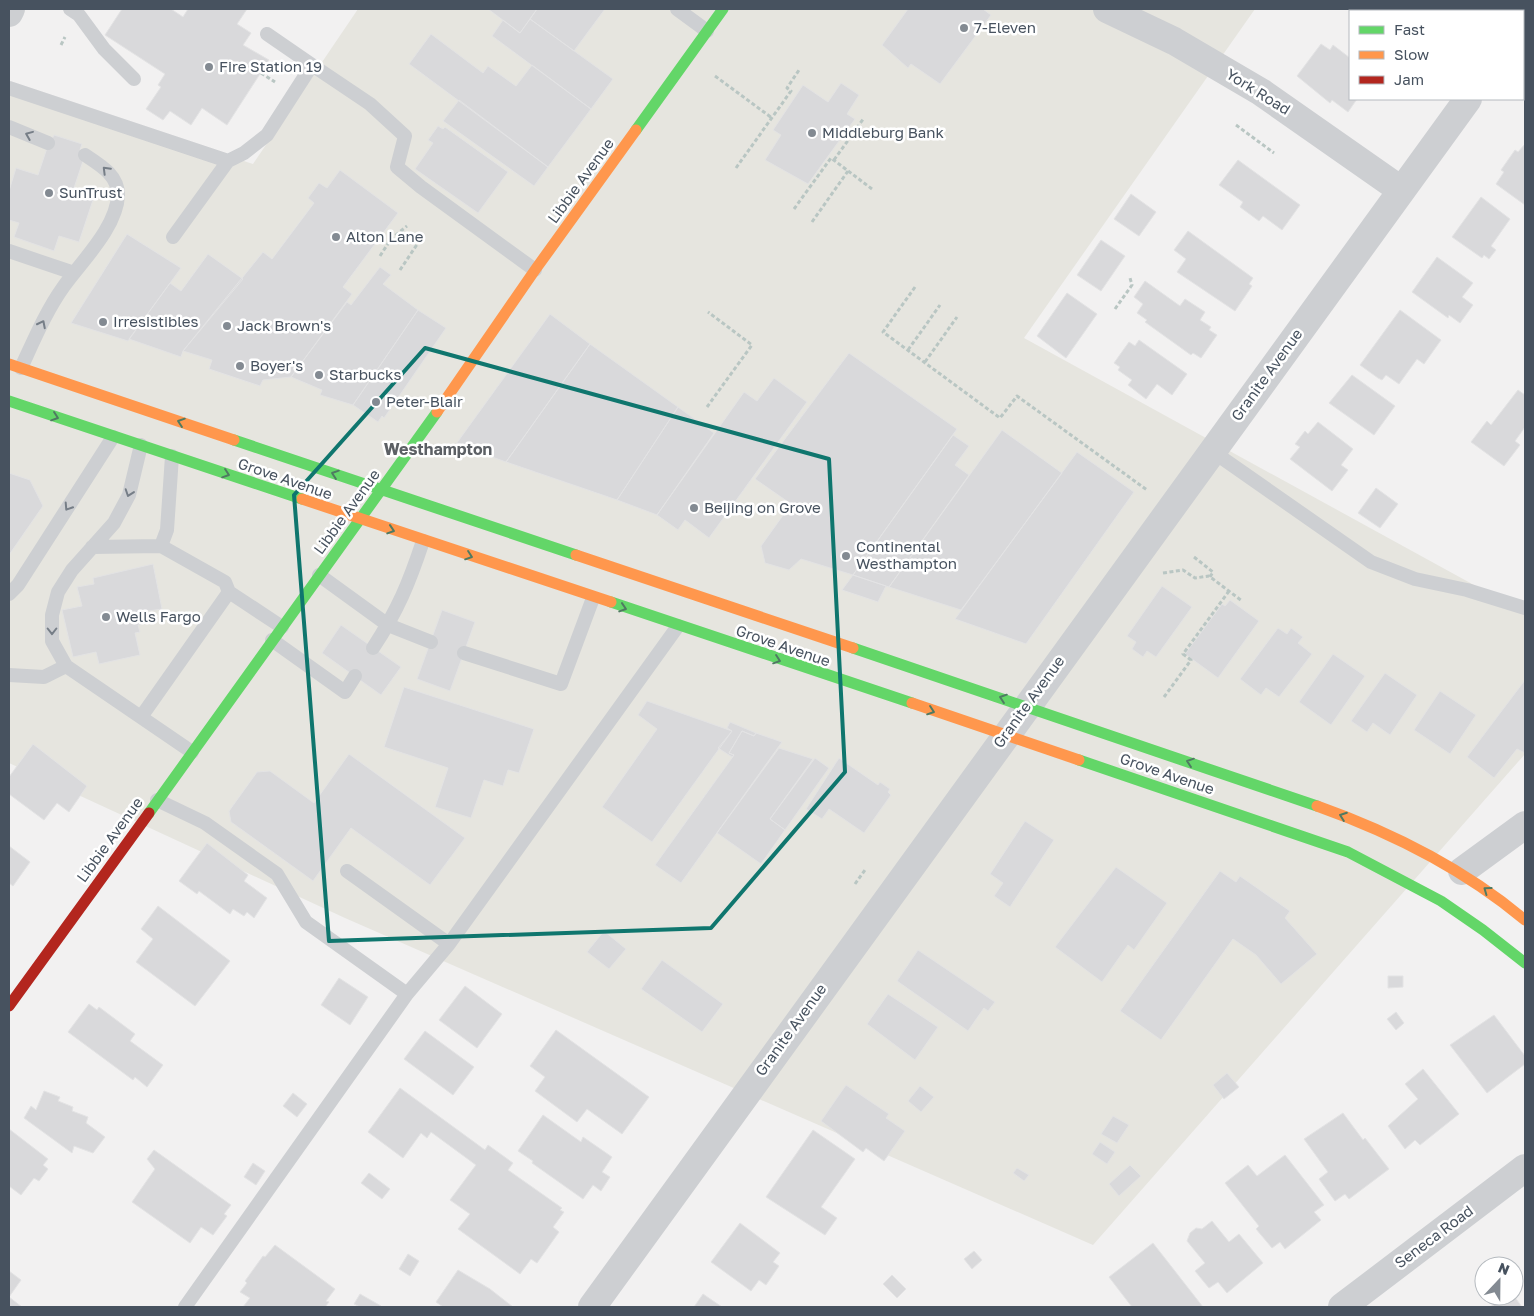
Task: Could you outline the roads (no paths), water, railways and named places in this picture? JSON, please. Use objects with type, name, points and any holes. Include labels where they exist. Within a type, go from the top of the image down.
[{"type":"street","points":[[9,13],[11,9]]},
{"type":"street","name":"Libbie Avenue","points":[[9,1006],[360,520],[535,270],[723,9]]},
{"type":"street","name":"York Road","points":[[1107,9],[1174,41],[1261,92],[1401,190]]},
{"type":"street","name":"Granite Avenue","points":[[592,1307],[1467,100]]},
{"type":"street","name":"Grove Avenue","points":[[15,366],[1026,706],[1351,818],[1404,840],[1462,871],[1525,920]]},
{"type":"street","name":"Grove Avenue","points":[[9,401],[1348,852],[1398,875],[1448,904],[1493,936],[1525,963]]},
{"type":"street","points":[[1462,871],[1525,825]]},
{"type":"street","name":"Seneca Road","points":[[1342,1307],[1525,1168]]},
{"type":"lane","points":[[70,9],[79,15],[104,49],[134,79]]},
{"type":"lane","points":[[677,9],[707,31]]},
{"type":"lane","points":[[267,34],[370,104],[405,136],[397,167],[420,187],[535,270]]},
{"type":"lane","points":[[173,237],[228,161],[244,153],[267,135],[312,65]]},
{"type":"lane","points":[[9,88],[228,161]]},
{"type":"lane","points":[[9,127],[48,143]]},
{"type":"lane","points":[[15,366],[48,311],[104,232],[116,207],[118,195],[109,172],[85,155]]},
{"type":"lane","points":[[9,251],[74,273]]},
{"type":"lane","points":[[9,594],[18,585],[113,437]]},
{"type":"lane","points":[[141,445],[129,496],[114,523],[72,570],[58,592],[52,615],[52,641],[66,666],[192,752]]},
{"type":"lane","points":[[1212,450],[1371,562],[1414,579],[1467,590],[1525,608]]},
{"type":"lane","points":[[161,546],[167,530],[172,456]]},
{"type":"lane","points":[[374,648],[388,625],[409,582],[423,541]]},
{"type":"lane","points":[[92,546],[161,546],[225,582],[229,592],[282,627]]},
{"type":"lane","points":[[319,575],[388,625],[431,642]]},
{"type":"lane","points":[[141,717],[229,592]]},
{"type":"lane","points":[[464,653],[561,684],[593,598]]},
{"type":"lane","points":[[185,1307],[407,994],[449,944],[678,626]]},
{"type":"lane","points":[[272,640],[345,692],[355,676]]},
{"type":"lane","points":[[9,675],[44,677],[66,666]]},
{"type":"lane","points":[[157,800],[204,823],[277,874],[306,922],[407,994]]},
{"type":"lane","points":[[347,871],[449,944]]},
{"type":"place","name":"7-Eleven","points":[[964,28]]},
{"type":"place","name":"Fire Station 19","points":[[209,67]]},
{"type":"place","name":"Middleburg Bank","points":[[812,133]]},
{"type":"place","name":"SunTrust","points":[[49,193]]},
{"type":"place","name":"Alton Lane","points":[[336,237]]},
{"type":"place","name":"Irresistibles","points":[[103,322]]},
{"type":"place","name":"Jack Brown's","points":[[227,326]]},
{"type":"place","name":"Boyer's","points":[[240,366]]},
{"type":"place","name":"Starbucks","points":[[319,375]]},
{"type":"place","name":"Peter-Blair","points":[[376,402]]},
{"type":"place","name":"Beijing on Grove","points":[[694,508]]},
{"type":"place","name":"Continental Westhampton","points":[[846,556]]},
{"type":"place","name":"Wells Fargo","points":[[106,617]]},
{"type":"district","name":"Westhampton","points":[[438,449]]}]
